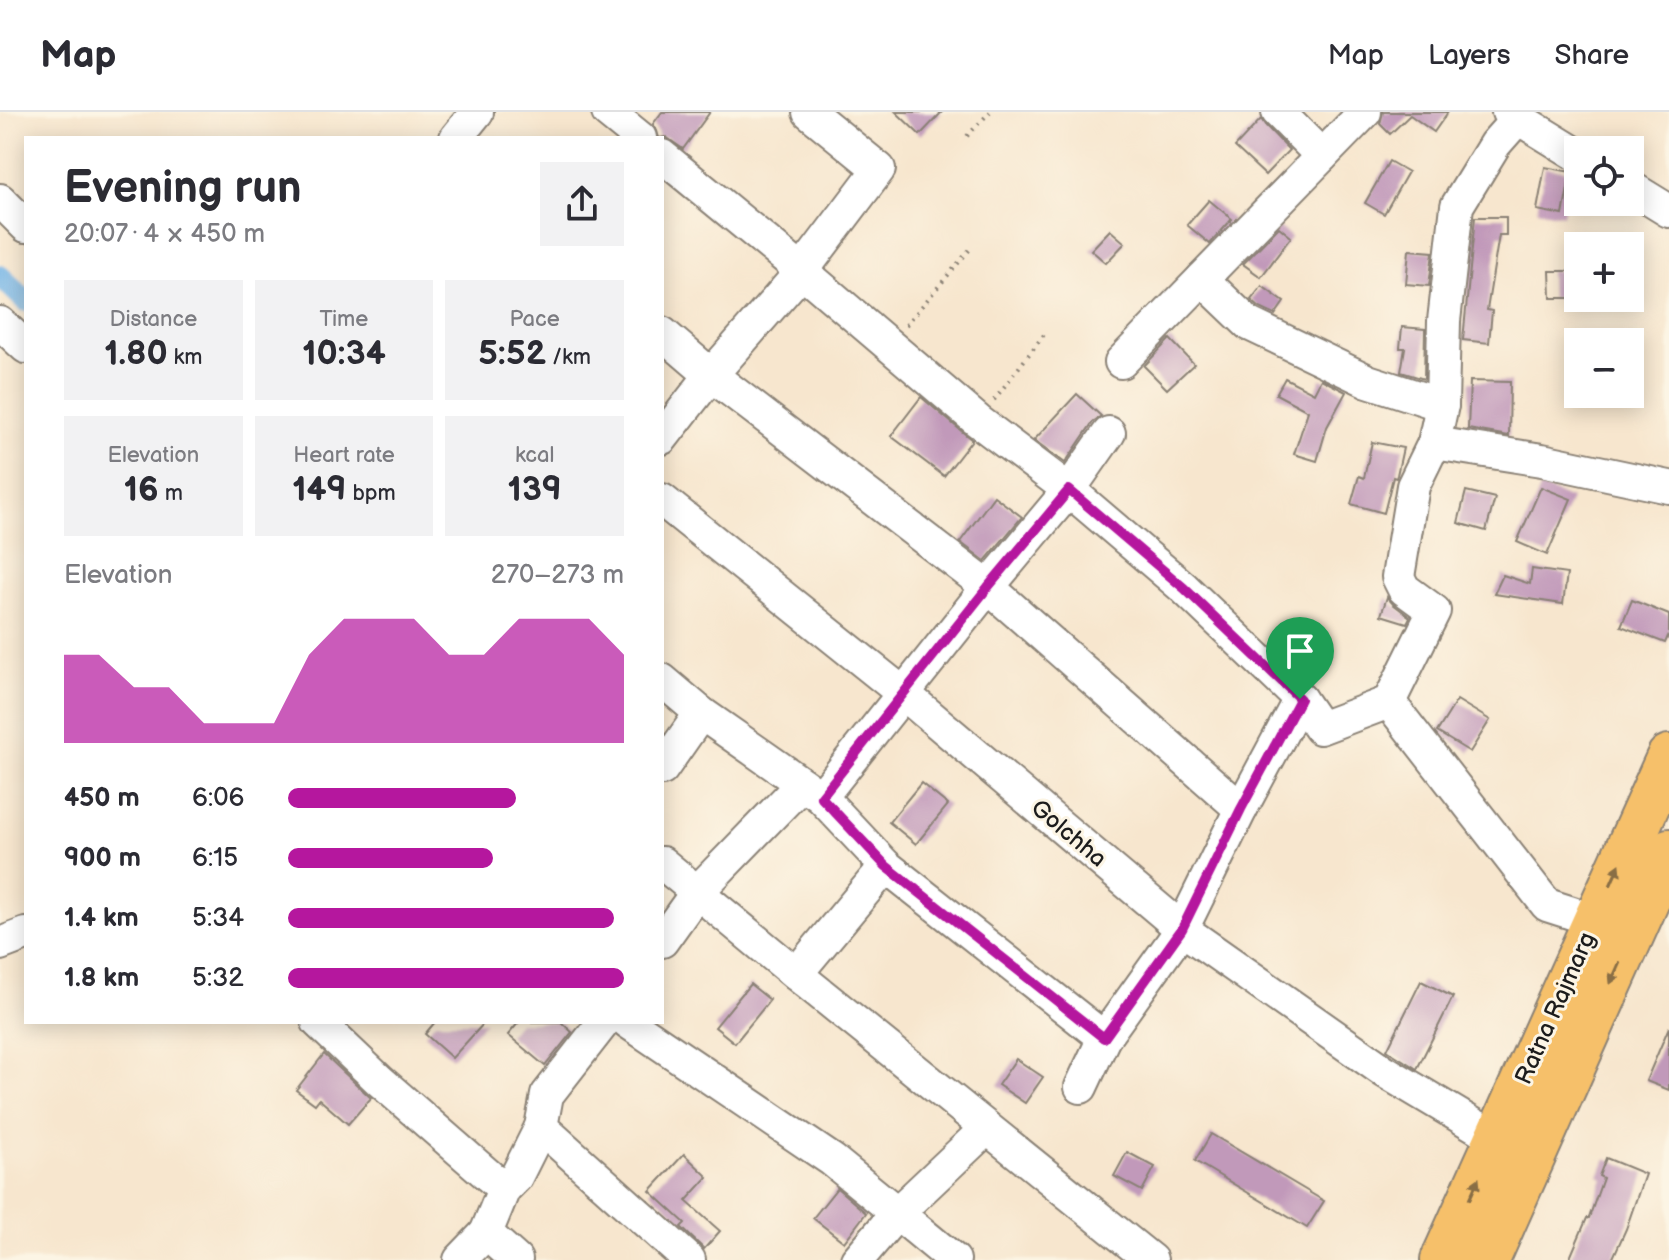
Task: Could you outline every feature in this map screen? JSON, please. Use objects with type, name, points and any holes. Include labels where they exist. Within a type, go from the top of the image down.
[{"type":"highway","name":"Ratna Rajmarg","points":[[1443,1260],[1669,757]]},
{"type":"highway","name":"Ratna Rajmarg","points":[[1487,1260],[1669,851]]},
{"type":"street","points":[[458,136],[477,112]]},
{"type":"street","points":[[608,112],[638,136]]},
{"type":"street","points":[[1278,112],[1322,156]]},
{"type":"street","points":[[1121,362],[1365,112]]},
{"type":"street","points":[[664,158],[978,421],[1069,490],[1184,588],[1300,699],[1320,728],[1389,702],[1434,611],[1404,589],[1398,577],[1413,486],[1434,443],[1442,405],[1444,321],[1457,206],[1515,114],[1564,146]]},
{"type":"street","points":[[664,435],[711,375],[802,271],[879,169],[822,116]]},
{"type":"street","points":[[1644,196],[1669,211]]},
{"type":"street","points":[[0,200],[24,224]]},
{"type":"street","points":[[1202,279],[1249,324],[1368,381],[1442,405]]},
{"type":"street","points":[[0,323],[24,345]]},
{"type":"street","points":[[664,335],[711,375],[988,587],[1241,809]]},
{"type":"street","points":[[664,938],[697,892],[811,791],[904,694],[1069,490],[1109,433]]},
{"type":"street","points":[[1434,443],[1542,460],[1669,487]]},
{"type":"street","name":"Golchha","points":[[664,502],[904,694],[1182,929],[1384,1071],[1496,1138]]},
{"type":"street","points":[[664,682],[701,713],[811,791],[886,866],[1104,1038]]},
{"type":"street","points":[[1081,1087],[1104,1038],[1182,929],[1300,699]]},
{"type":"street","points":[[1389,702],[1547,905],[1594,920]]},
{"type":"street","points":[[664,766],[701,713]]},
{"type":"street","points":[[664,865],[1151,1260]]},
{"type":"street","points":[[796,974],[886,866]]},
{"type":"street","points":[[0,944],[24,935]]},
{"type":"street","points":[[320,1024],[504,1189]]},
{"type":"street","points":[[460,1260],[486,1233],[504,1189],[516,1177],[541,1127],[547,1095],[602,1024]]},
{"type":"street","points":[[631,1024],[832,1160],[954,1260]]},
{"type":"street","points":[[541,1127],[689,1260]]},
{"type":"street","points":[[857,1260],[897,1213],[987,1128]]},
{"type":"street","points":[[486,1233],[516,1260]]},
{"type":"path","points":[[967,136],[990,112]]},
{"type":"path","points":[[889,345],[971,248]]},
{"type":"path","points":[[978,421],[1046,332]]},
{"type":"building","points":[[662,112],[710,112],[683,149],[666,137],[658,136],[653,124]]},
{"type":"building","points":[[896,112],[942,112],[920,135]]},
{"type":"building","points":[[1383,112],[1448,112],[1434,132],[1410,115],[1390,134],[1380,124]]},
{"type":"building","points":[[1261,119],[1289,150],[1265,175],[1235,147]]},
{"type":"building","points":[[1389,161],[1408,172],[1384,214],[1365,203]]},
{"type":"building","points":[[1545,167],[1564,171],[1563,215],[1537,210]]},
{"type":"building","points":[[1209,200],[1232,219],[1210,244],[1187,225]]},
{"type":"building","points":[[1475,217],[1506,217],[1506,235],[1499,235],[1487,310],[1492,311],[1489,343],[1463,340]]},
{"type":"building","points":[[1279,227],[1291,237],[1261,277],[1243,264]]},
{"type":"building","points":[[1110,230],[1125,243],[1106,263],[1091,250]]},
{"type":"building","points":[[1409,250],[1433,252],[1429,286],[1406,284]]},
{"type":"building","points":[[1550,271],[1564,271],[1564,298],[1551,298]]},
{"type":"building","points":[[1262,286],[1284,302],[1275,315],[1251,300]]},
{"type":"building","points":[[1402,327],[1425,329],[1424,379],[1401,372],[1405,348],[1400,348]]},
{"type":"building","points":[[1170,339],[1194,364],[1167,389],[1144,366]]},
{"type":"building","points":[[1285,378],[1314,393],[1321,379],[1346,392],[1327,427],[1317,461],[1294,454],[1308,411],[1276,394]]},
{"type":"building","points":[[1470,381],[1510,382],[1509,436],[1468,429]]},
{"type":"building","points":[[1077,394],[1101,416],[1093,422],[1065,463],[1034,440]]},
{"type":"building","points":[[921,397],[972,440],[944,476],[891,436]]},
{"type":"building","points":[[1372,442],[1403,448],[1384,513],[1351,504],[1359,476],[1364,478]]},
{"type":"building","points":[[1541,487],[1571,499],[1547,555],[1517,542]]},
{"type":"building","points":[[1466,491],[1495,498],[1486,531],[1458,523]]},
{"type":"building","points":[[994,496],[1022,517],[985,561],[960,542]]},
{"type":"building","points":[[1532,569],[1567,574],[1563,604],[1494,594],[1503,575],[1530,584]]},
{"type":"building","points":[[1387,597],[1410,617],[1407,623],[1381,615]]},
{"type":"building","points":[[1632,600],[1669,615],[1669,634],[1665,643],[1621,626]]},
{"type":"building","points":[[1457,700],[1490,720],[1470,752],[1437,732]]},
{"type":"building","points":[[921,783],[948,805],[916,844],[889,822]]},
{"type":"building","points":[[1421,981],[1453,997],[1417,1069],[1387,1050]]},
{"type":"building","points":[[750,984],[770,1000],[735,1043],[715,1027]]},
{"type":"building","points":[[433,1024],[483,1024],[452,1058],[425,1034]]},
{"type":"building","points":[[517,1024],[563,1024],[572,1032],[545,1066],[508,1035]]},
{"type":"building","points":[[1669,1027],[1669,1090],[1646,1081]]},
{"type":"building","points":[[324,1054],[371,1098],[348,1124],[319,1099],[315,1104],[296,1090]]},
{"type":"building","points":[[1016,1059],[1043,1077],[1025,1103],[998,1085]]},
{"type":"building","points":[[1211,1134],[1324,1201],[1307,1228],[1195,1161]]},
{"type":"building","points":[[1127,1152],[1155,1167],[1142,1191],[1114,1176]]},
{"type":"building","points":[[684,1154],[708,1177],[686,1201],[720,1231],[704,1249],[681,1227],[685,1223],[650,1191]]},
{"type":"building","points":[[1606,1158],[1645,1174],[1626,1229],[1612,1260],[1569,1260],[1589,1218],[1603,1178],[1599,1176]]},
{"type":"building","points":[[837,1188],[866,1213],[844,1242],[813,1218]]},
{"type":"waterway","points":[[0,276],[24,299]]},
{"type":"route","points":[[1069,490],[1184,588],[1300,699],[1182,929],[1104,1038],[886,866],[821,797],[1069,490]]}]
